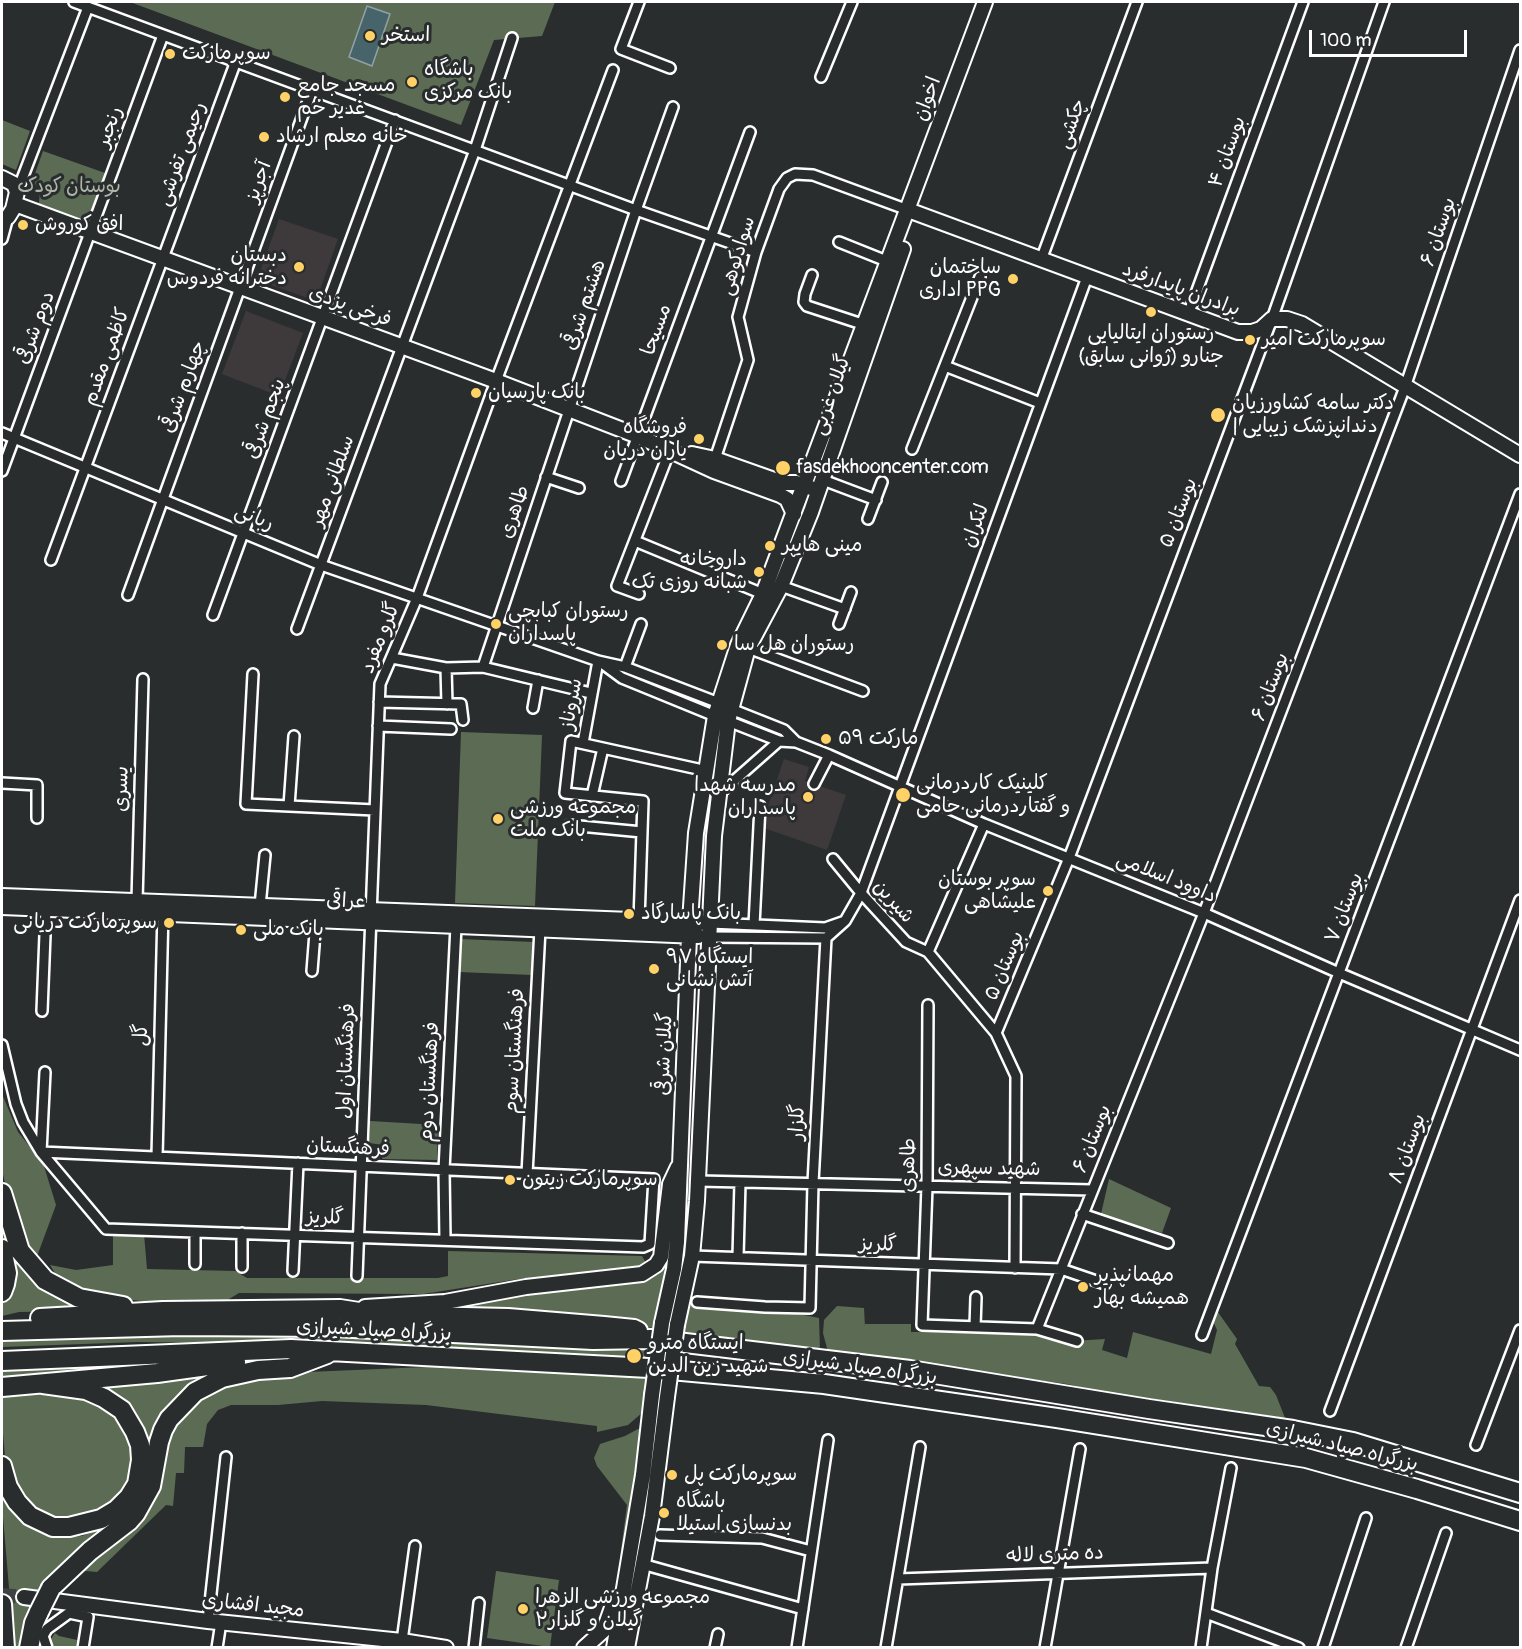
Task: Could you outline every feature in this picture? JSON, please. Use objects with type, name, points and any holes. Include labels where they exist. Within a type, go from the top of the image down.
[{"type":"highway","points":[[2,1193],[20,1251],[45,1280],[79,1298],[163,1311]]},
{"type":"highway","points":[[2,1249],[7,1273],[2,1292]]},
{"type":"highway","points":[[2,1330],[30,1318],[163,1311],[340,1309],[378,1315],[497,1318],[604,1326],[634,1329],[652,1339]]},
{"type":"highway","name":"بزرگراه صیاد شیرازی","points":[[2,1330],[181,1326],[321,1327],[593,1340],[652,1339],[909,1370],[1293,1430],[1353,1442],[1521,1493]]},
{"type":"highway","name":"بزرگراه صیاد شیرازی","points":[[2,1361],[291,1349],[649,1368],[824,1384],[1306,1458],[1521,1521]]},
{"type":"highway","points":[[2,1387],[331,1352]]},
{"type":"highway","points":[[29,1647],[39,1612],[90,1551],[136,1513],[151,1486],[163,1430],[169,1419],[195,1392],[222,1378],[258,1370],[290,1368],[331,1352]]},
{"type":"highway","points":[[2,1466],[8,1487],[17,1502],[30,1516],[53,1527],[86,1524],[101,1519],[116,1510],[129,1497],[136,1484],[141,1460],[140,1446],[122,1410],[86,1390],[43,1384]]},
{"type":"highway","points":[[2,1604],[5,1647]]},
{"type":"main road","name":"اخوان","points":[[912,212],[985,2]]},
{"type":"main road","points":[[2,178],[14,184],[10,208]]},
{"type":"main road","name":"فرخی یزدی","points":[[10,208],[91,232],[496,381],[638,436],[714,471],[780,495],[787,499],[795,510]]},
{"type":"main road","name":"برادران پایدارفرد","points":[[912,212],[1238,332],[1252,332],[1261,329],[1272,319]]},
{"type":"main road","name":"گیلان غربی","points":[[723,712],[738,645],[764,594],[889,262],[912,212]]},
{"type":"main road","name":"گیلان غربی","points":[[723,712],[748,648],[781,586],[811,512],[912,212]]},
{"type":"main road","points":[[1272,319],[1287,319],[1302,324],[1521,455]]},
{"type":"main road","name":"فرخی یزدی","points":[[670,450],[715,459],[783,483],[821,485]]},
{"type":"main road","points":[[795,510],[811,512]]},
{"type":"main road","name":"گیلان شرقی","points":[[636,1564],[652,1395],[662,1323],[675,1256],[696,833],[707,771],[723,712]]},
{"type":"main road","name":"گیلان شرقی","points":[[636,1564],[658,1477],[677,1325],[692,1256],[699,1181],[709,930],[723,712]]},
{"type":"main road","name":"عراقی","points":[[2,896],[136,901],[163,908],[316,920],[371,916],[639,921],[690,929]]},
{"type":"main road","name":"عراقی","points":[[2,907],[46,909],[260,906],[456,926],[540,929],[690,929]]},
{"type":"main road","points":[[690,929],[709,930]]},
{"type":"main road","points":[[688,958],[708,959]]},
{"type":"main road","points":[[684,1065],[703,1066]]},
{"type":"main road","points":[[340,1309],[445,1302],[526,1287],[642,1274],[656,1265],[661,1257],[670,1184],[681,1163]]},
{"type":"main road","points":[[584,1647],[604,1630],[636,1564]]},
{"type":"main road","points":[[614,1647],[636,1564]]},
{"type":"main road","points":[[627,1647],[636,1564]]},
{"type":"main road","name":"مجید افشاری","points":[[24,1597],[54,1594],[214,1622],[446,1647]]},
{"type":"street","points":[[74,2],[636,210],[756,252]]},
{"type":"street","points":[[639,2],[621,49],[670,68]]},
{"type":"street","points":[[820,77],[852,2]]},
{"type":"street","name":"چکشی","points":[[1041,260],[1137,2]]},
{"type":"street","name":"بوستان ۴","points":[[1188,315],[1303,2]]},
{"type":"street","name":"بوستان ۵","points":[[996,1033],[1069,858],[1272,319],[1384,2]]},
{"type":"street","points":[[2,239],[10,208],[88,7]]},
{"type":"street","name":"رنجبر","points":[[91,232],[163,34]]},
{"type":"street","name":"سلطانی مهر","points":[[297,629],[475,150],[512,38]]},
{"type":"street","name":"بوستان ۶","points":[[1037,1329],[1204,913],[1405,387],[1521,50]]},
{"type":"street","name":"رحیمی تفرشی","points":[[163,258],[236,61]]},
{"type":"street","name":"گلرو مفرد","points":[[371,916],[380,684],[417,598],[613,70]]},
{"type":"street","name":"آجرپز","points":[[240,287],[312,90]]},
{"type":"street","name":"هشتم شرقی","points":[[568,410],[673,107]]},
{"type":"street","name":"پنجم شرقی","points":[[213,615],[395,120]]},
{"type":"street","name":"مسیحا","points":[[621,481],[750,132]]},
{"type":"street","name":"سوادکوهی","points":[[715,459],[748,360],[738,317],[756,252],[780,189],[787,178],[795,174],[813,175],[912,212]]},
{"type":"street","name":"دوم شرقی","points":[[2,471],[91,232]]},
{"type":"street","points":[[839,242],[889,262]]},
{"type":"street","name":"کاظمی مقدم","points":[[51,560],[163,258]]},
{"type":"street","points":[[812,275],[804,302],[807,306],[865,325]]},
{"type":"street","points":[[912,449],[980,277]]},
{"type":"street","name":"لنکران","points":[[846,921],[861,893],[1087,277]]},
{"type":"street","name":"چهارم شرقی","points":[[128,595],[240,287]]},
{"type":"street","points":[[945,366],[1040,403]]},
{"type":"street","name":"طاهری","points":[[483,667],[568,410]]},
{"type":"street","name":"ربانی","points":[[2,433],[321,565],[496,625]]},
{"type":"street","points":[[639,594],[617,586],[670,450]]},
{"type":"street","points":[[546,477],[579,488]]},
{"type":"street","points":[[868,519],[882,482]]},
{"type":"street","points":[[821,485],[876,500]]},
{"type":"street","name":"بوستان ۷","points":[[1202,1335],[1521,494]]},
{"type":"street","points":[[635,542],[764,594]]},
{"type":"street","points":[[781,586],[845,609]]},
{"type":"street","points":[[839,624],[851,592]]},
{"type":"street","points":[[625,667],[641,624]]},
{"type":"street","name":"داوود اسلامی","points":[[496,625],[598,661],[625,667],[723,712],[779,741],[796,742],[829,755],[984,824],[1204,913],[1521,1050]]},
{"type":"street","points":[[748,648],[863,691]]},
{"type":"street","points":[[392,658],[446,668],[483,667],[591,693]]},
{"type":"street","name":"داوود اسلامی","points":[[598,661],[622,678],[784,730],[796,742]]},
{"type":"street","name":"سروناز","points":[[598,661],[583,743],[571,741],[565,793],[643,801],[639,921]]},
{"type":"street","points":[[446,668],[447,704]]},
{"type":"street","points":[[253,674],[246,804],[375,810]]},
{"type":"street","name":"یسری","points":[[136,901],[143,679]]},
{"type":"street","points":[[533,708],[538,680]]},
{"type":"street","points":[[379,702],[461,704],[463,720]]},
{"type":"street","points":[[378,726],[451,729]]},
{"type":"street","points":[[289,806],[294,736]]},
{"type":"street","points":[[719,794],[779,741]]},
{"type":"street","points":[[583,743],[707,771]]},
{"type":"street","points":[[592,796],[603,748]]},
{"type":"street","points":[[814,784],[829,755]]},
{"type":"street","points":[[2,783],[37,785],[37,818]]},
{"type":"street","points":[[754,925],[760,806]]},
{"type":"street","points":[[928,952],[984,824]]},
{"type":"street","points":[[568,825],[642,832]]},
{"type":"street","points":[[260,906],[265,855]]},
{"type":"street","name":"شیرین","points":[[833,860],[906,942],[928,952],[996,1033],[1016,1076],[1016,1188]]},
{"type":"street","name":"بوستان ۸","points":[[1330,1411],[1521,900]]},
{"type":"street","name":"گل","points":[[157,1157],[163,908]]},
{"type":"street","points":[[42,1011],[46,909]]},
{"type":"street","name":"فرهنگستان اول","points":[[357,1276],[371,916]]},
{"type":"street","points":[[312,971],[316,920]]},
{"type":"street","points":[[709,930],[754,925],[825,928],[846,921]]},
{"type":"street","points":[[709,930],[826,938],[846,921]]},
{"type":"street","name":"فرهنگستان دوم","points":[[445,1240],[444,1170],[456,926]]},
{"type":"street","name":"فرهنگستان سوم","points":[[527,1173],[540,929]]},
{"type":"street","name":"گلزار","points":[[697,1302],[810,1308],[813,1184],[826,938]]},
{"type":"street","name":"طاهری","points":[[928,1005],[927,1186],[922,1325],[975,1327]]},
{"type":"street","name":"گلریز","points":[[2,1045],[16,1104],[23,1122],[41,1152],[106,1229],[643,1247]]},
{"type":"street","points":[[41,1152],[45,1072]]},
{"type":"street","name":"فرهنگستان","points":[[41,1152],[654,1179],[650,1244],[643,1247]]},
{"type":"street","points":[[293,1271],[298,1164]]},
{"type":"street","name":"شهید سپهری","points":[[699,1181],[1092,1190]]},
{"type":"street","points":[[738,1257],[740,1182]]},
{"type":"street","points":[[1015,1268],[1016,1188]]},
{"type":"street","points":[[1082,1214],[1168,1243]]},
{"type":"street","points":[[195,1232],[195,1264]]},
{"type":"street","points":[[242,1233],[242,1267]]},
{"type":"street","name":"گلریز","points":[[692,1256],[1061,1269],[1106,1284]]},
{"type":"street","points":[[976,1297],[975,1327],[1037,1329],[1077,1341]]},
{"type":"street","points":[[1476,1445],[1521,1330]]},
{"type":"street","points":[[797,1647],[828,1440]]},
{"type":"street","points":[[886,1647],[920,1447]]},
{"type":"street","points":[[1045,1647],[1080,1449]]},
{"type":"street","points":[[217,1647],[214,1622],[226,1457]]},
{"type":"street","points":[[1201,1647],[1212,1568],[1231,1468]]},
{"type":"street","points":[[1323,1647],[1366,1518]]},
{"type":"street","points":[[1406,1647],[1446,1533]]},
{"type":"street","points":[[660,1535],[762,1538],[811,1551]]},
{"type":"street","points":[[402,1641],[415,1546]]},
{"type":"street","points":[[636,1564],[803,1609]]},
{"type":"street","name":"ده متری لاله","points":[[898,1579],[1212,1568]]},
{"type":"street","points":[[474,1647],[479,1603]]},
{"type":"street","points":[[47,1647],[43,1636],[47,1629],[69,1613],[88,1617],[83,1647]]},
{"type":"street","points":[[1206,1613],[1299,1647]]},
{"type":"street","points":[[715,1647],[718,1634]]},
{"type":"shaded area","points":[[279,219],[338,239],[316,301],[257,280]]},
{"type":"shaded area","points":[[246,311],[303,333],[279,396],[222,374]]},
{"type":"shaded area","points":[[784,759],[809,767],[805,781],[846,795],[827,850],[761,827]]},
{"type":"green space","name":"باشگاه بانک مرکزی","points":[[130,2],[555,2],[542,36],[494,40],[461,125]]},
{"type":"green space","points":[[2,120],[30,131],[16,170],[2,164]]},
{"type":"green space","name":"بوستان کودک","points":[[43,151],[105,173],[88,221],[39,204],[40,189],[32,182]]},
{"type":"green space","name":"مجموعه ورزشی بانک ملت","points":[[461,732],[542,735],[535,906],[455,903]]},
{"type":"green space","points":[[460,939],[534,942],[533,975],[459,972]]},
{"type":"green space","points":[[2,1094],[18,1132],[43,1163],[56,1205],[36,1259],[36,1267],[10,1205],[2,1170]]},
{"type":"green space","points":[[370,1121],[438,1125],[437,1160],[382,1159],[383,1145],[369,1143]]},
{"type":"green space","points":[[1109,1179],[1171,1208],[1162,1233],[1101,1214]]},
{"type":"green space","points":[[674,1183],[671,1255],[659,1329],[411,1309],[651,1273]]},
{"type":"green space","points":[[2,1212],[7,1233],[79,1303],[77,1311],[19,1312],[2,1316],[5,1249]]},
{"type":"green space","points":[[113,1232],[144,1234],[147,1269],[235,1271],[247,1278],[438,1278],[448,1276],[448,1251],[642,1256],[646,1263],[644,1268],[519,1279],[423,1294],[239,1293],[219,1305],[169,1304],[95,1296],[58,1278],[50,1265],[76,1270],[113,1265]]},
{"type":"green space","points":[[688,1302],[788,1312],[819,1318],[820,1351],[682,1335]]},
{"type":"green space","points":[[837,1306],[864,1308],[865,1327],[865,1324],[911,1324],[911,1332],[1039,1335],[1074,1341],[1105,1339],[1102,1350],[1127,1358],[1133,1332],[1211,1354],[1217,1330],[1213,1321],[1215,1308],[1237,1339],[1235,1344],[1259,1386],[1270,1387],[1276,1395],[1285,1418],[1099,1391],[1067,1384],[828,1352],[823,1333],[824,1320]]},
{"type":"green space","points":[[181,1334],[366,1338],[657,1349],[655,1359],[235,1343],[137,1342],[2,1347],[2,1338]]},
{"type":"green space","points":[[81,1366],[162,1367],[2,1383],[2,1369]]},
{"type":"green space","points":[[449,1366],[653,1376],[643,1412],[628,1425],[597,1432],[597,1426],[426,1405],[322,1401],[278,1405],[231,1405],[218,1410],[207,1424],[203,1447],[185,1447],[184,1473],[176,1473],[173,1506],[166,1505],[97,1572],[74,1570],[112,1539],[165,1437],[198,1395],[261,1374]]},
{"type":"green space","points":[[229,1367],[190,1389],[145,1490],[79,1556],[26,1647],[14,1647],[2,1481],[50,1534],[63,1537],[82,1536],[100,1529],[125,1509],[143,1440],[89,1387]]},
{"type":"green space","points":[[66,1390],[110,1405],[133,1443],[132,1472],[118,1500],[101,1512],[57,1520],[42,1514],[22,1498],[6,1468],[2,1392]]},
{"type":"green space","points":[[638,1429],[644,1433],[623,1561],[620,1558],[627,1505],[597,1466],[594,1458],[600,1444]]},
{"type":"green space","name":"مجموعه ورزشی الزهرا گیلان و گلزار۲","points":[[496,1571],[559,1580],[550,1647],[487,1638]]},
{"type":"green space","points":[[55,1633],[77,1640],[76,1647],[54,1647],[51,1639]]},
{"type":"water","name":"استخر","points":[[367,6],[390,14],[372,66],[349,57]]},
{"type":"tunnel","points":[[2,1595],[24,1597]]},
{"type":"place","name":"استخر","points":[[370,36]]},
{"type":"place","name":"سوپرمارکت","points":[[170,54]]},
{"type":"place","name":"باشگاه بانک مرکزی","points":[[412,82]]},
{"type":"place","name":"مسجد جامع غدیر خم","points":[[285,97]]},
{"type":"place","name":"خانه معلم ارشاد","points":[[264,137]]},
{"type":"place","name":"افق کوروش","points":[[23,225]]},
{"type":"place","name":"دبستان دخترانه فردوس","points":[[299,267]]},
{"type":"place","name":"ساختمان اداری PPG","points":[[1013,279]]},
{"type":"place","name":"رستوران ایتالیایی جنارو (ژوانی سابق)","points":[[1151,312]]},
{"type":"place","name":"سوپرمارکت امیر","points":[[1250,340]]},
{"type":"place","name":"بانک پارسیان","points":[[476,393]]},
{"type":"place","name":"دکتر سامه کشاورزیان | دندانپزشک زیبایی","points":[[1218,415]]},
{"type":"place","name":"فروشگاه یاران دریان","points":[[699,439]]},
{"type":"place","name":"fasdekhooncenter.com","points":[[783,468]]},
{"type":"place","name":"مینی هایپر","points":[[770,546]]},
{"type":"place","name":"داروخانه شبانه روزی تک","points":[[759,572]]},
{"type":"place","name":"رستوران کبابچی پاسداران","points":[[496,624]]},
{"type":"place","name":"رستوران هل سا","points":[[722,645]]},
{"type":"place","name":"مارکت ۵۹","points":[[826,739]]},
{"type":"place","name":"کلینیک کاردرمانی و گفتاردرمانی حامی","points":[[903,795]]},
{"type":"place","name":"مدرسه شهدا پاسداران","points":[[808,797]]},
{"type":"place","name":"مجموعه ورزشی بانک ملت","points":[[498,819]]},
{"type":"place","name":"سوپر بوستان علیشاهی","points":[[1048,891]]},
{"type":"place","name":"بانک پاسارگاد","points":[[629,914]]},
{"type":"place","name":"سوپرمارکت دریانی","points":[[169,923]]},
{"type":"place","name":"بانک ملی","points":[[241,930]]},
{"type":"place","name":"ایستگاه ۹۷ آتش نشانی","points":[[654,969]]},
{"type":"place","name":"سوپرمارکت زیتون","points":[[510,1180]]},
{"type":"place","name":"مهمانپذیر همیشه بهار","points":[[1083,1287]]},
{"type":"place","name":"ایستگاه مترو شهید زین الدین","points":[[634,1356]]},
{"type":"place","name":"سوپرمارکت پل","points":[[672,1475]]},
{"type":"place","name":"باشگاه بدنسازی استیلا","points":[[664,1513]]},
{"type":"place","name":"مجموعه ورزشی الزهرا گیلان و گلزار۲","points":[[523,1609]]}]
